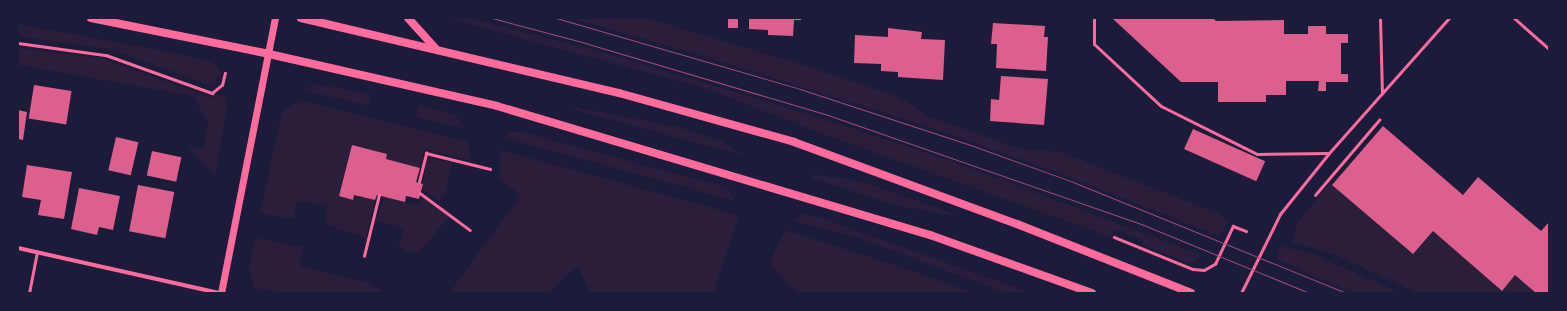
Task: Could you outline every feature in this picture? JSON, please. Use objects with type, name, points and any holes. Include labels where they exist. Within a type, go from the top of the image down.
[{"type":"main road","points":[[91,18],[269,54],[505,108],[930,235],[1092,293]]},
{"type":"main road","points":[[301,18],[619,93],[794,142],[1017,224],[1191,293]]},
{"type":"main road","points":[[408,18],[437,49]]},
{"type":"street","points":[[18,248],[220,293],[276,18]]},
{"type":"lane","points":[[1094,18],[1094,44],[1161,106],[1257,154],[1329,153]]},
{"type":"lane","points":[[1380,18],[1382,93]]},
{"type":"lane","points":[[1441,18],[1446,22]]},
{"type":"lane","points":[[1241,293],[1280,214],[1329,153],[1449,18]]},
{"type":"lane","points":[[1514,18],[1549,49]]},
{"type":"lane","points":[[30,293],[37,252]]},
{"type":"path","points":[[18,43],[106,55],[212,93],[222,85],[225,73]]},
{"type":"path","points":[[1314,196],[1383,115]]},
{"type":"path","points":[[419,182],[426,153],[490,169]]},
{"type":"path","points":[[420,193],[470,230]]},
{"type":"path","points":[[364,256],[379,195]]},
{"type":"path","points":[[1114,237],[1193,269],[1204,270],[1215,264],[1233,226],[1246,231]]},
{"type":"shaded area","points":[[446,18],[469,18],[606,53],[811,115],[959,164],[1202,255],[1191,264],[1143,245],[1143,240],[1114,229],[1111,237],[831,137],[707,89]]},
{"type":"shaded area","points":[[570,18],[647,18],[800,64],[901,98],[927,116],[1021,149],[1061,152],[1217,213],[1229,220],[1219,236],[1062,174],[923,125],[690,52]]},
{"type":"shaded area","points":[[18,24],[185,55],[208,61],[217,66],[221,74],[217,76],[215,87],[113,50],[18,36]]},
{"type":"shaded area","points":[[18,48],[101,58],[209,97],[226,95],[227,111],[215,175],[187,147],[203,149],[208,122],[193,96],[18,65]]},
{"type":"shaded area","points":[[317,84],[371,94],[369,106],[302,90]]},
{"type":"shaded area","points":[[300,100],[469,142],[470,160],[425,149],[420,168],[386,159],[387,154],[352,145],[339,196],[353,200],[354,195],[375,200],[366,238],[326,225],[327,205],[297,201],[294,219],[260,213],[282,111]]},
{"type":"shaded area","points":[[419,105],[454,114],[467,129],[416,117]]},
{"type":"shaded area","points":[[574,107],[679,127],[721,141],[746,156],[574,110]]},
{"type":"shaded area","points":[[509,132],[523,132],[725,187],[730,190],[735,201],[504,138]]},
{"type":"shaded area","points":[[500,150],[739,215],[715,286],[719,293],[591,293],[577,266],[549,293],[449,293],[521,195],[500,181]]},
{"type":"shaded area","points":[[428,157],[452,163],[445,194],[439,201],[421,189]]},
{"type":"shaded area","points":[[813,174],[861,181],[954,214],[954,216],[895,205],[812,178]]},
{"type":"shaded area","points":[[1331,182],[1412,254],[1433,231],[1501,291],[1515,275],[1536,293],[1418,293],[1333,254],[1291,242],[1299,221]]},
{"type":"shaded area","points":[[384,197],[417,205],[424,199],[449,217],[426,245],[418,252],[411,253],[398,246],[405,230],[375,220]]},
{"type":"shaded area","points":[[802,214],[816,216],[1031,293],[1006,293],[856,237],[793,221]]},
{"type":"shaded area","points":[[785,230],[910,270],[973,293],[797,293],[773,268],[770,261]]},
{"type":"shaded area","points":[[255,238],[303,247],[299,266],[366,282],[386,293],[285,293],[254,288],[249,269]]},
{"type":"shaded area","points":[[1281,246],[1310,253],[1401,293],[1355,293],[1276,259]]},
{"type":"building","points":[[728,18],[738,18],[738,28],[728,28]]},
{"type":"building","points":[[749,18],[801,18],[801,20],[794,20],[793,36],[768,35],[768,30],[749,29]]},
{"type":"building","points":[[1112,18],[1213,18],[1216,21],[1284,20],[1284,34],[1308,34],[1308,26],[1326,26],[1326,34],[1348,34],[1348,43],[1341,43],[1341,74],[1348,74],[1348,82],[1326,82],[1326,91],[1318,91],[1319,81],[1286,81],[1286,95],[1266,95],[1266,102],[1218,102],[1218,82],[1181,82]]},
{"type":"building","points":[[993,23],[1045,26],[1044,37],[1048,37],[1046,71],[996,68],[997,44],[991,44]]},
{"type":"building","points":[[888,28],[922,32],[921,39],[945,40],[943,80],[898,77],[898,72],[881,71],[881,64],[854,63],[855,35],[888,37]]},
{"type":"building","points":[[1001,76],[1048,79],[1044,125],[990,121],[991,99],[999,100]]},
{"type":"building","points":[[34,85],[72,91],[66,125],[29,119]]},
{"type":"building","points":[[18,110],[27,112],[23,140],[18,139]]},
{"type":"building","points":[[1383,126],[1463,195],[1478,177],[1541,231],[1549,222],[1549,293],[1536,293],[1515,275],[1502,291],[1433,231],[1413,254],[1332,185]]},
{"type":"building","points":[[1193,129],[1265,161],[1256,181],[1184,149]]},
{"type":"building","points":[[116,137],[138,142],[131,175],[108,170]]},
{"type":"building","points":[[352,145],[387,154],[386,159],[420,168],[416,182],[423,184],[419,199],[406,196],[405,202],[377,195],[375,200],[354,195],[353,200],[339,196]]},
{"type":"building","points":[[152,151],[181,157],[176,182],[147,175]]},
{"type":"building","points":[[27,165],[72,172],[64,219],[38,215],[41,200],[22,197]]},
{"type":"building","points":[[138,185],[174,192],[165,238],[129,231]]},
{"type":"building","points":[[79,188],[120,196],[113,230],[99,227],[97,235],[71,229]]},
{"type":"tram line","points":[[492,18],[585,43],[825,114],[1146,226],[1309,293]]},
{"type":"tram line","points":[[556,18],[800,89],[976,147],[1073,182],[1346,293]]}]
